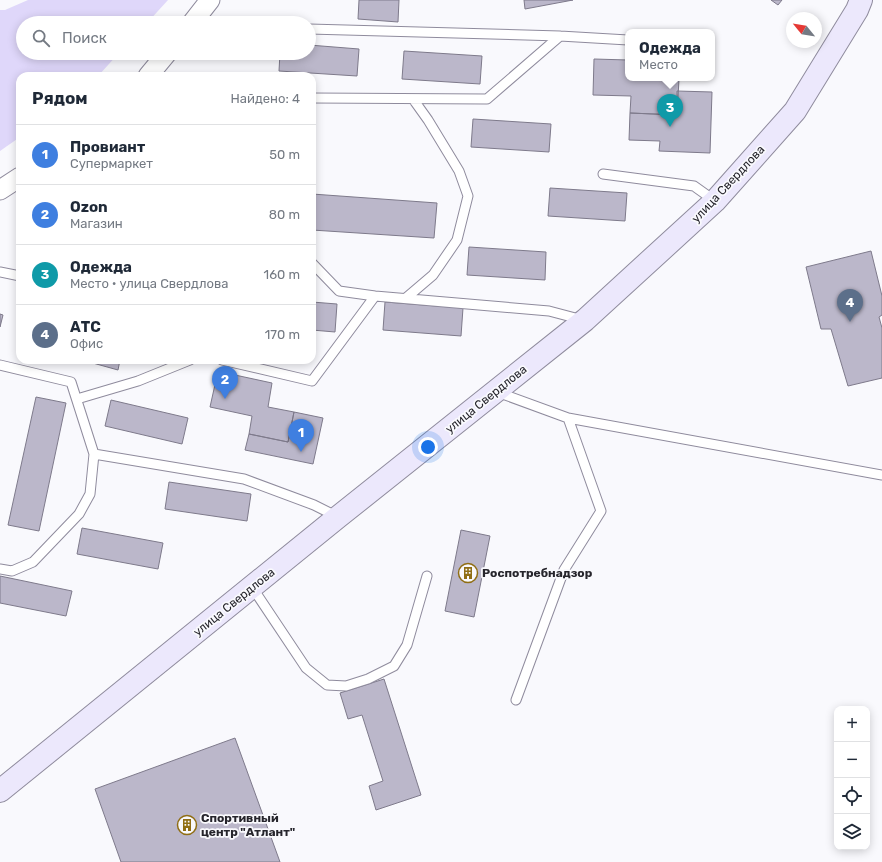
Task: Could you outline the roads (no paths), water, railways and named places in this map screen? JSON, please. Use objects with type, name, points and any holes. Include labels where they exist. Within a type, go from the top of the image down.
[{"type":"main road","name":"улица Свердлова","points":[[0,791],[338,517],[585,320],[716,201],[795,111],[862,0]]},
{"type":"street","points":[[197,16],[210,0]]},
{"type":"street","points":[[151,72],[161,60]]},
{"type":"street","points":[[0,190],[16,180]]},
{"type":"lane","points":[[316,29],[560,36],[625,40]]},
{"type":"lane","points":[[316,98],[487,99],[560,36]]},
{"type":"lane","points":[[406,298],[433,275],[457,240],[468,196],[459,171],[428,120],[413,99]]},
{"type":"lane","points":[[603,174],[694,186],[716,201]]},
{"type":"lane","points":[[316,267],[339,291],[375,296],[549,311],[585,320]]},
{"type":"lane","points":[[0,272],[16,275]]},
{"type":"lane","points":[[239,364],[312,381],[375,296]]},
{"type":"lane","points":[[77,399],[138,380],[180,364]]},
{"type":"lane","points":[[0,365],[71,382],[94,454],[90,494],[79,514],[33,562],[12,571],[0,569]]},
{"type":"lane","points":[[495,392],[568,418],[882,475]]},
{"type":"lane","points":[[516,700],[564,570],[601,511],[568,418]]},
{"type":"lane","points":[[94,454],[244,479],[314,504],[338,517]]},
{"type":"lane","points":[[252,587],[306,668],[327,685],[346,686],[394,666],[407,645],[428,576]]},
{"type":"place","name":"Одежда","points":[[670,127]]},
{"type":"place","name":"АТС","points":[[850,322]]},
{"type":"place","name":"Ozon","points":[[225,399]]},
{"type":"place","name":"Провиант","points":[[301,452]]},
{"type":"place","name":"Роспотребнадзор","points":[[468,573]]},
{"type":"place","name":"Спортивный центр \"Атлант\"","points":[[187,825]]}]
